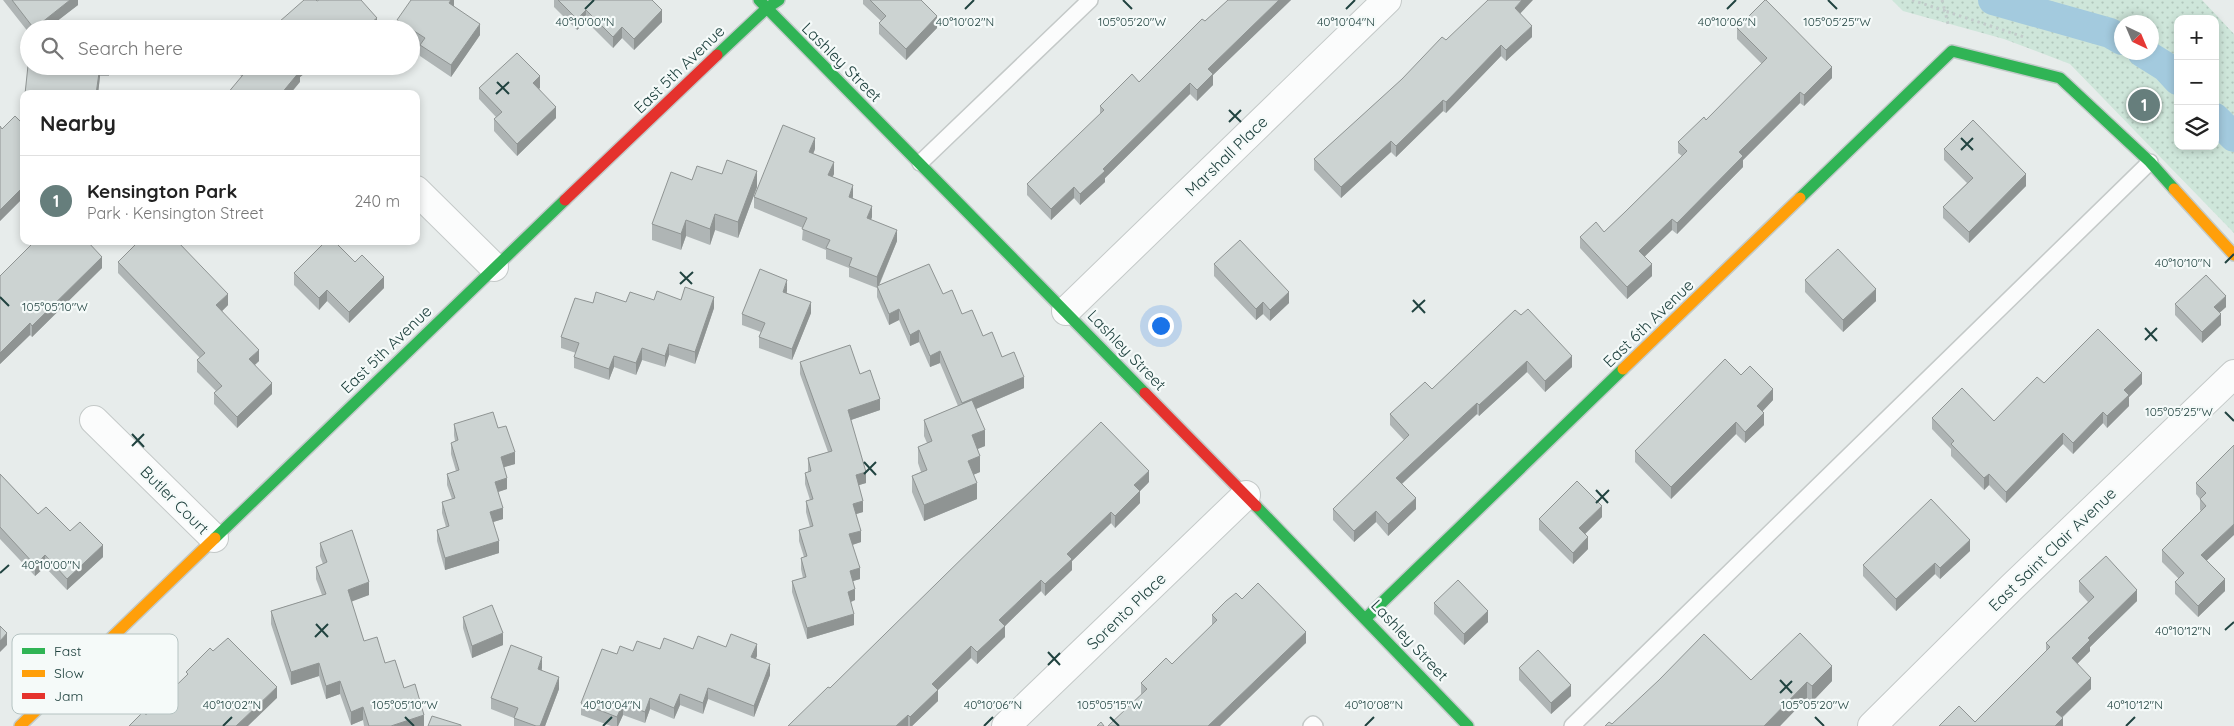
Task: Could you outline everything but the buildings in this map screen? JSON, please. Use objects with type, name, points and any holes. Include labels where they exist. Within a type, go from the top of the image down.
[{"type":"street","name":"East 5th Avenue","points":[[115,634],[494,268],[763,4],[779,0]]},
{"type":"street","name":"Marshall Place","points":[[1066,311],[1387,0]]},
{"type":"street","name":"Lashley Street","points":[[763,4],[1246,495],[1468,726]]},
{"type":"street","name":"East 6th Avenue","points":[[1366,618],[1952,51],[2060,78],[2150,162]]},
{"type":"street","points":[[2150,162],[2234,255]]},
{"type":"street","points":[[420,194],[494,268]]},
{"type":"street","name":"East Saint Clair Avenue","points":[[1872,726],[2011,588],[2234,374]]},
{"type":"street","name":"Butler Court","points":[[94,420],[214,538]]},
{"type":"street","name":"Sorento Place","points":[[1006,726],[1246,495]]},
{"type":"street","name":"East 5th Avenue","points":[[20,726],[32,714]]},
{"type":"lane","points":[[920,163],[1090,0]]},
{"type":"lane","points":[[1572,726],[2150,162]]},
{"type":"lane","points":[[1311,726],[1313,724],[1315,726]]},
{"type":"path","points":[[1912,0],[1945,11]]},
{"type":"green space","points":[[1892,0],[2202,0],[2216,15],[2174,15],[2174,150],[2219,150],[2219,18],[2234,34],[2234,233],[2070,64],[2004,39],[1903,11]]},
{"type":"waterway","points":[[1993,0],[2114,35]]},
{"type":"waterway","points":[[2155,60],[2166,67],[2174,76]]},
{"type":"waterway","points":[[2219,122],[2234,137]]},
{"type":"traffic: fast","points":[[759,0],[1145,393]]},
{"type":"traffic: fast","points":[[717,55],[767,8],[779,0]]},
{"type":"traffic: fast","points":[[1800,198],[1952,51],[2060,78],[2150,162],[2174,189]]},
{"type":"traffic: fast","points":[[215,538],[565,200]]},
{"type":"traffic: fast","points":[[1366,618],[1623,369]]},
{"type":"traffic: fast","points":[[1256,506],[1468,726]]},
{"type":"traffic: slow","points":[[2174,189],[2234,255]]},
{"type":"traffic: slow","points":[[1623,369],[1800,198]]},
{"type":"traffic: slow","points":[[115,634],[215,538]]},
{"type":"traffic: slow","points":[[20,726],[32,714]]},
{"type":"traffic: jam","points":[[565,200],[717,55]]},
{"type":"traffic: jam","points":[[1145,393],[1256,506]]},
{"type":"place","name":"Kensington Park","points":[[2144,105]]}]
